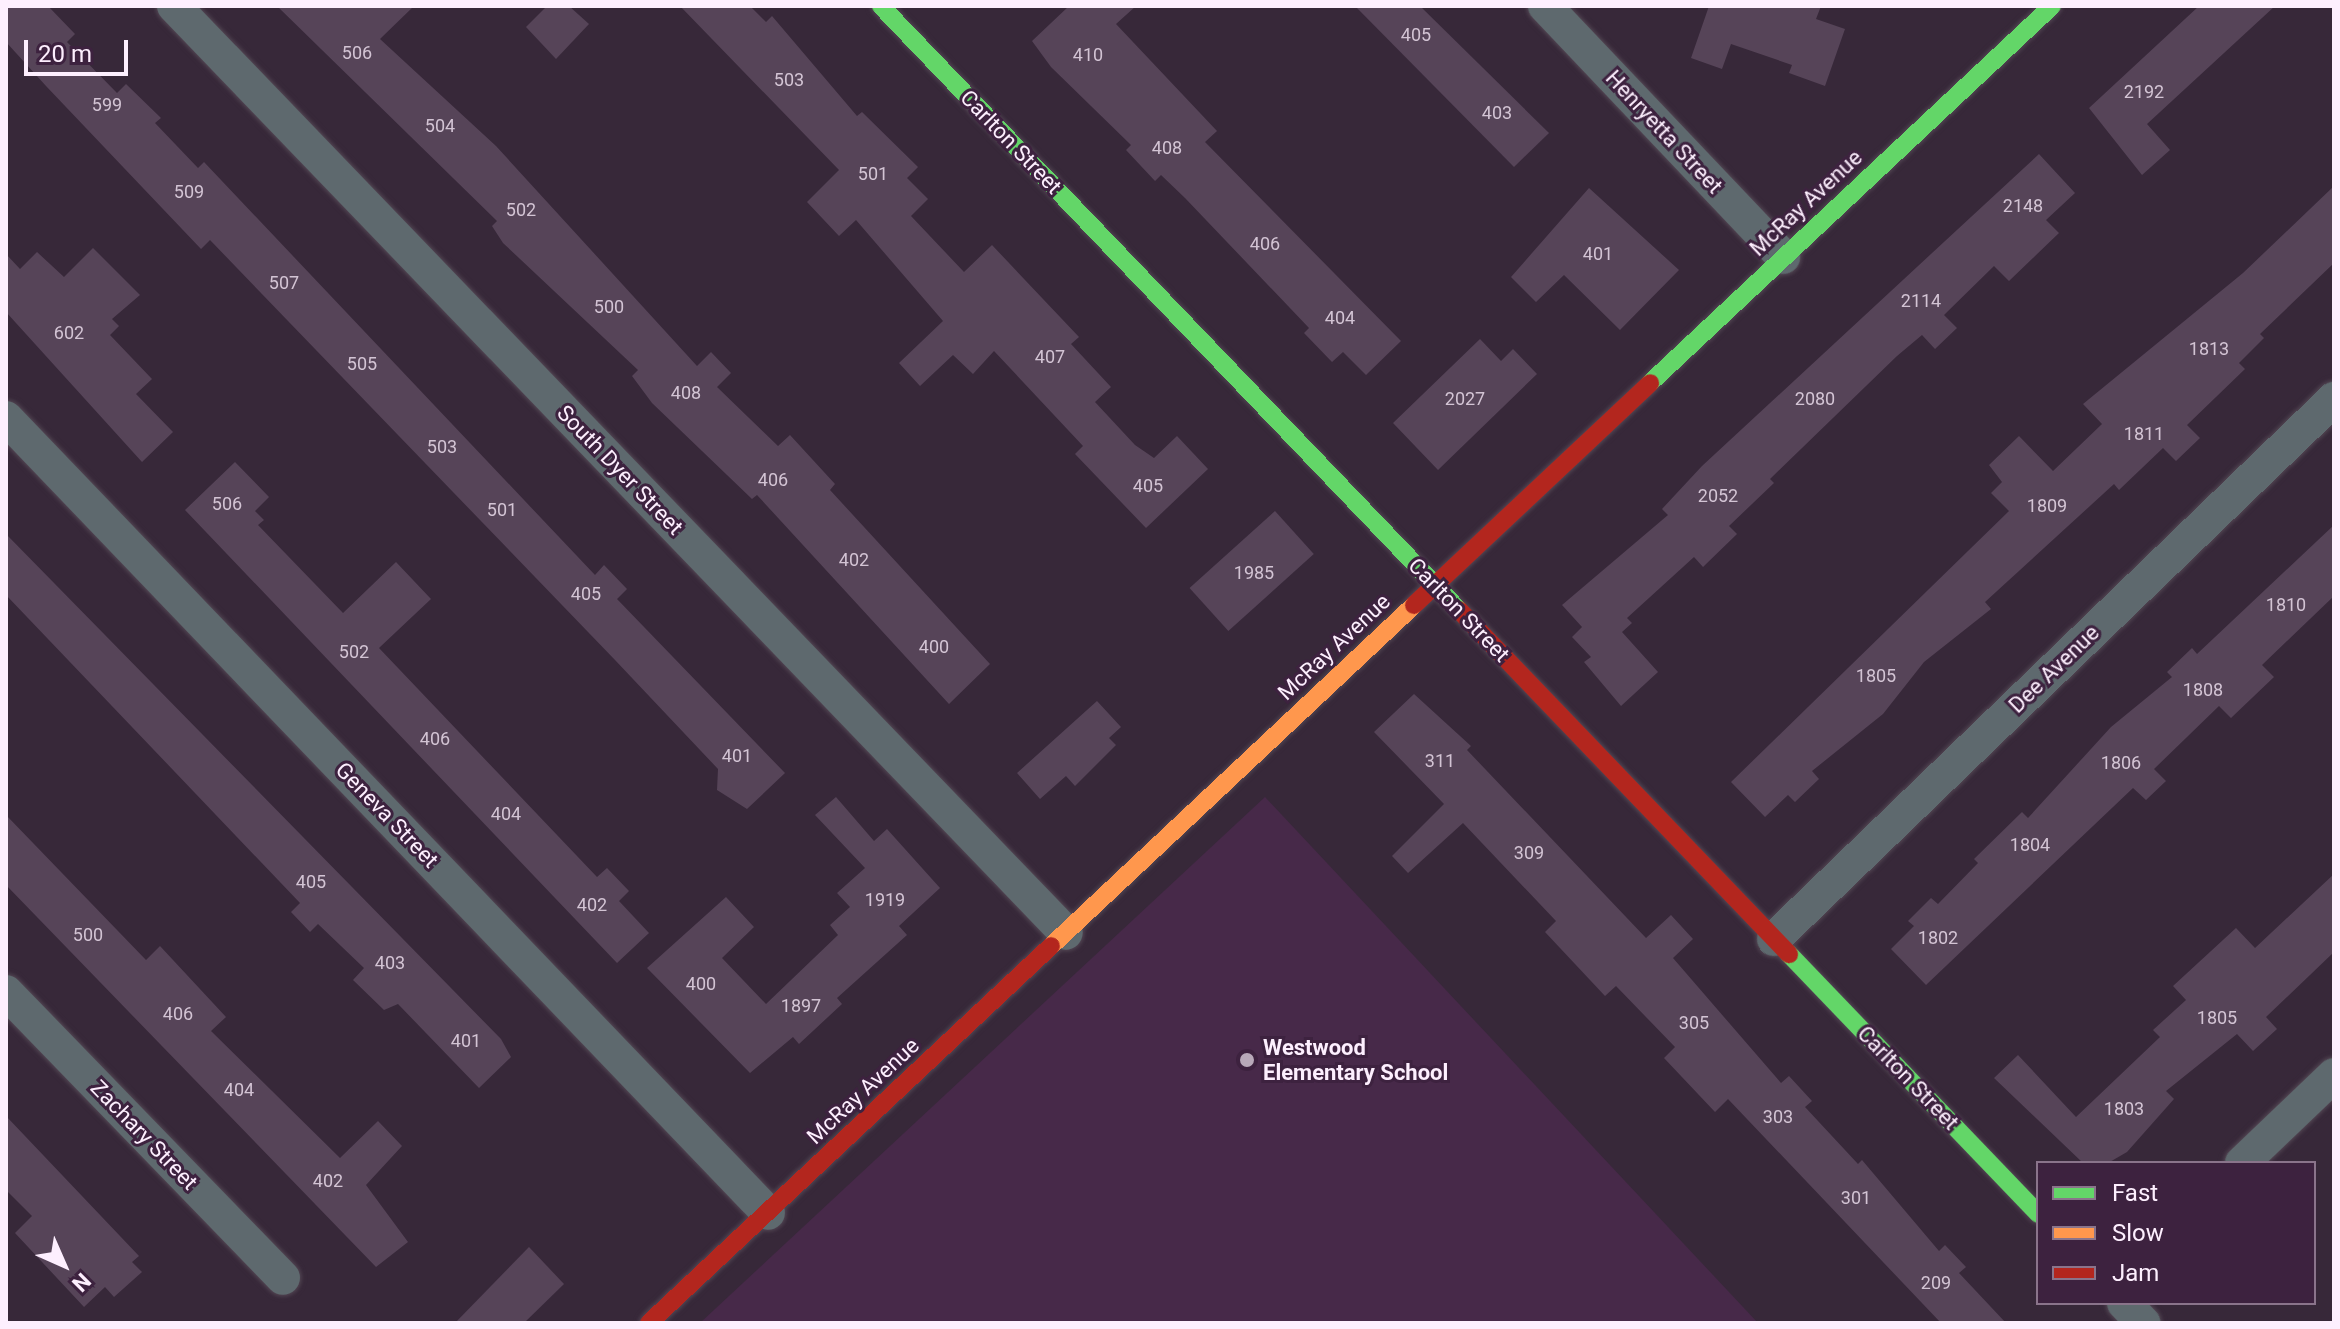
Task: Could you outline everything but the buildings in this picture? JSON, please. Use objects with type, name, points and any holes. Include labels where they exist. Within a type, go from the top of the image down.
[{"type":"street","name":"South Dyer Street","points":[[174,6],[1066,933]]},
{"type":"street","name":"Carlton Street","points":[[881,6],[2036,1212]]},
{"type":"street","name":"Henryetta Street","points":[[1545,6],[1783,257]]},
{"type":"street","name":"McRay Avenue","points":[[649,1323],[2052,6]]},
{"type":"street","name":"Dee Avenue","points":[[1774,939],[2334,399]]},
{"type":"street","name":"Geneva Street","points":[[13,440],[768,1213]]},
{"type":"street","name":"Zachary Street","points":[[6,992],[283,1278]]},
{"type":"street","points":[[2244,1161],[2334,1075]]},
{"type":"street","points":[[2126,1305],[2143,1323]]},
{"type":"shaded area","name":"Westwood Elementary School","points":[[1265,797],[1758,1323],[700,1323]]},
{"type":"traffic: fast","points":[[881,6],[1459,610]]},
{"type":"traffic: fast","points":[[1650,383],[2052,6]]},
{"type":"traffic: fast","points":[[1789,954],[2036,1212]]},
{"type":"traffic: slow","points":[[1051,946],[1414,605]]},
{"type":"traffic: jam","points":[[1414,605],[1650,383]]},
{"type":"traffic: jam","points":[[1459,610],[1789,954]]},
{"type":"traffic: jam","points":[[649,1323],[1051,946]]},
{"type":"place","name":"Westwood Elementary School","points":[[1247,1060]]}]
